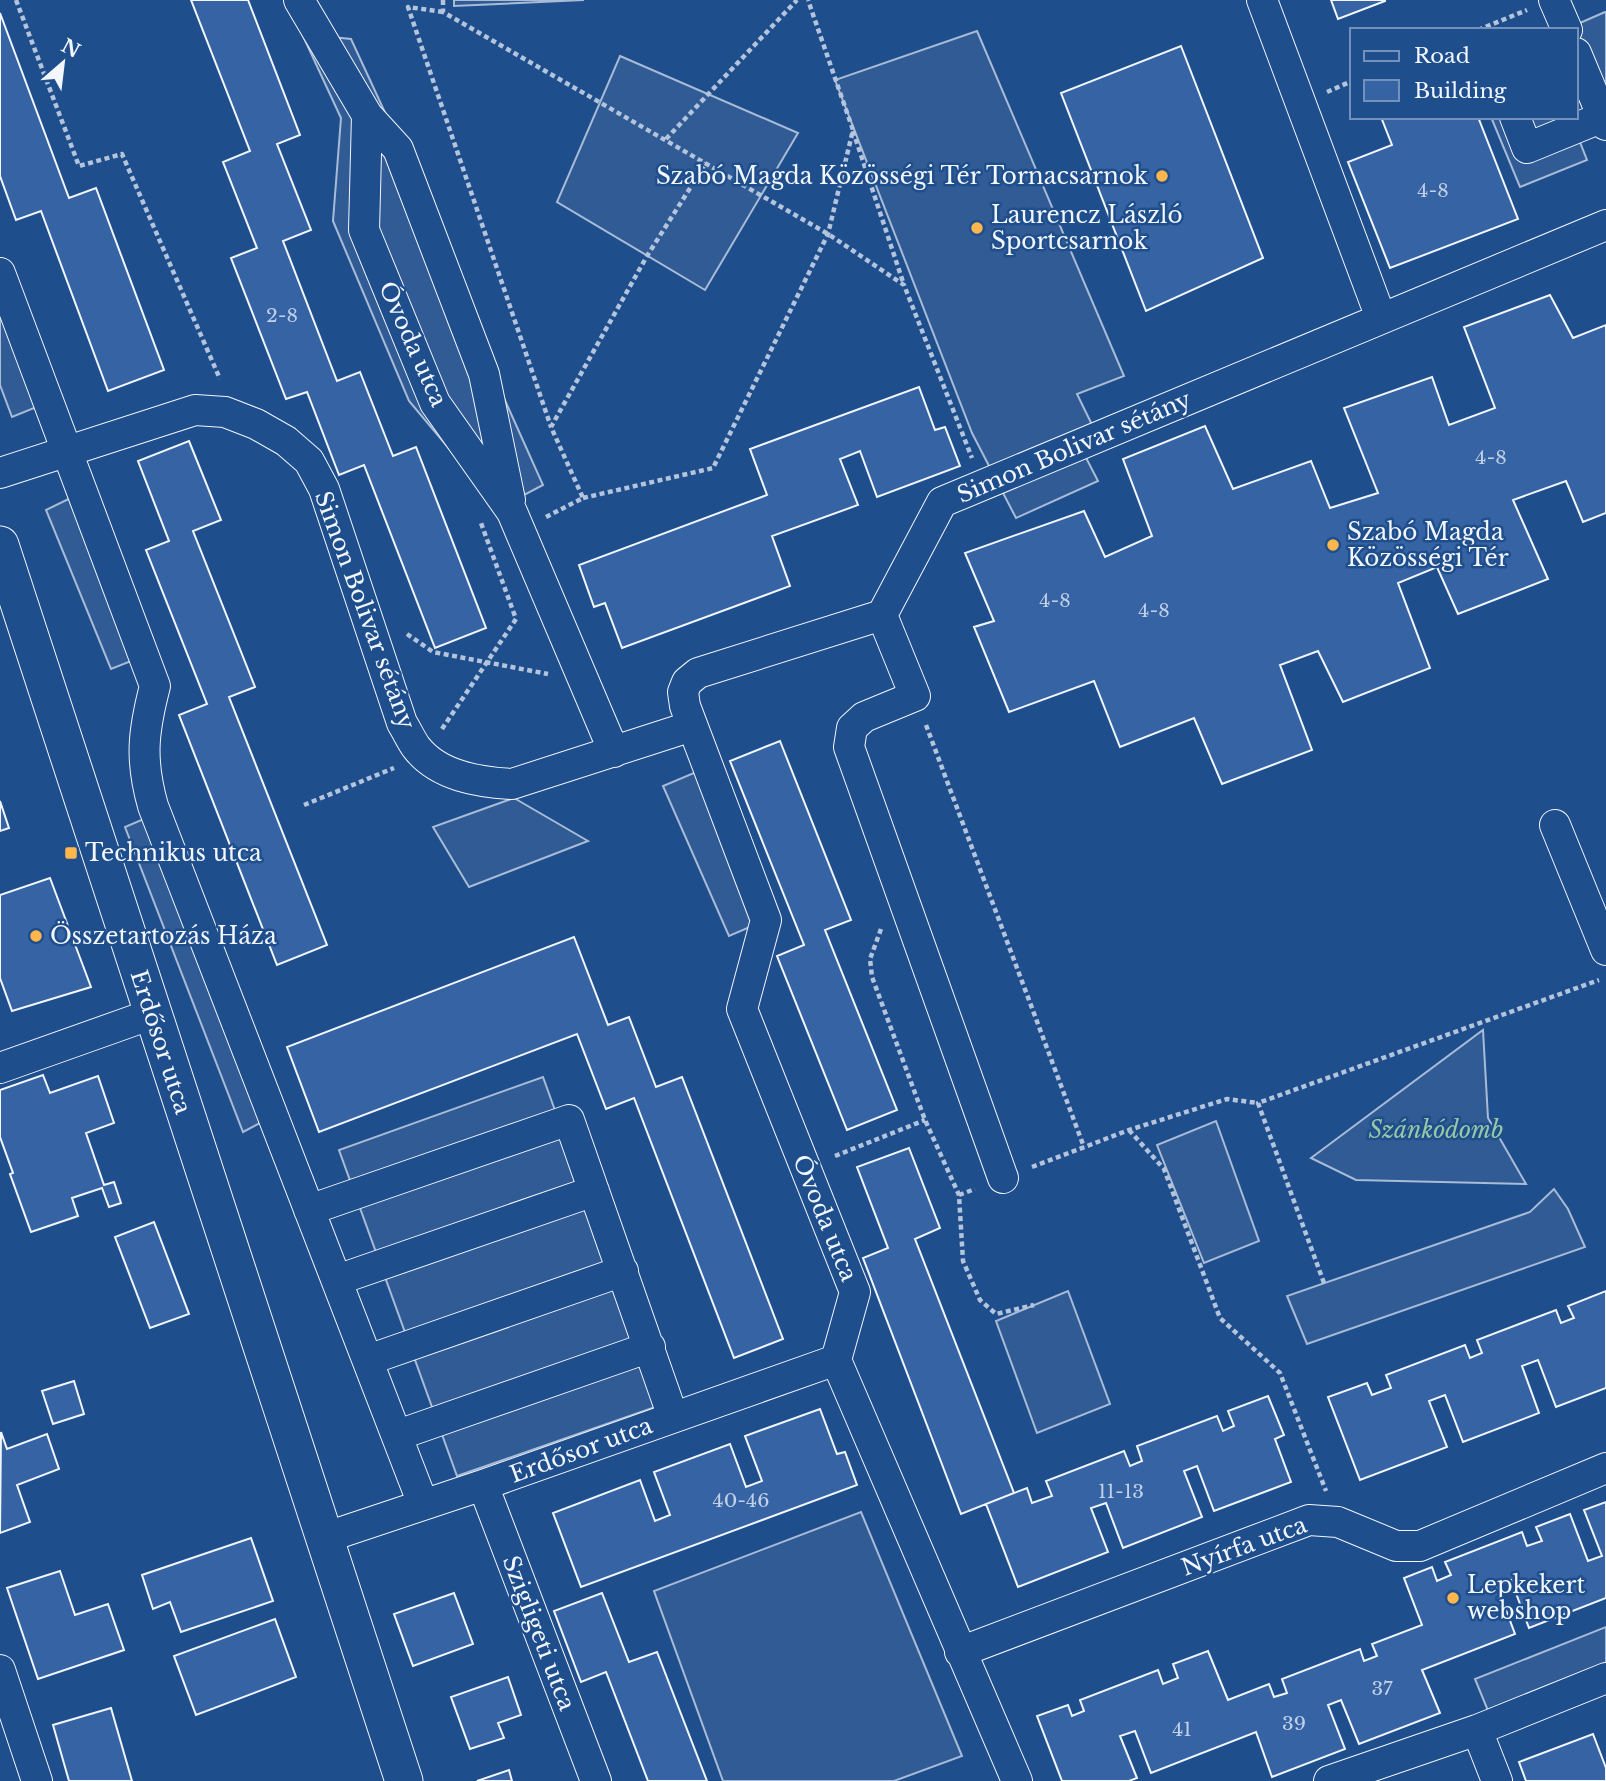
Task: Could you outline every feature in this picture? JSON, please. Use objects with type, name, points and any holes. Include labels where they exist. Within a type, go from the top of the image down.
[{"type":"street","points":[[299,0],[367,115],[398,149],[484,374],[516,521]]},
{"type":"street","points":[[1262,0],[1381,318]]},
{"type":"street","points":[[1546,2],[1566,28]]},
{"type":"street","points":[[1516,119],[1527,148],[1604,121],[1578,58]]},
{"type":"street","name":"Óvoda utca","points":[[367,115],[364,230],[435,403],[516,521],[614,752]]},
{"type":"street","name":"Simon Bolivar sétány","points":[[882,615],[942,502],[1606,225]]},
{"type":"street","points":[[0,273],[155,686],[147,716],[143,756],[145,779],[153,806],[423,1504]]},
{"type":"street","name":"Simon Bolivar sétány","points":[[0,473],[195,410],[225,412],[256,424],[286,441],[309,461],[324,489],[402,723],[417,749],[443,770],[481,782],[512,784],[692,726]]},
{"type":"street","name":"Erdősor utca","points":[[0,545],[11,613],[152,1014],[404,1781]]},
{"type":"street","points":[[692,726],[683,692],[687,682],[698,673],[882,615],[915,696],[864,717],[852,728],[849,747],[1003,1178]]},
{"type":"street","name":"Óvoda utca","points":[[692,726],[766,920],[742,1009],[855,1292],[836,1360]]},
{"type":"street","points":[[1555,825],[1606,950]]},
{"type":"street","points":[[0,1068],[152,1014]]},
{"type":"street","points":[[309,1210],[569,1120],[673,1417]]},
{"type":"street","points":[[337,1280],[594,1191]]},
{"type":"street","points":[[368,1360],[623,1271]]},
{"type":"street","points":[[398,1435],[650,1347]]},
{"type":"street","points":[[836,1360],[1017,1781]]},
{"type":"street","name":"Erdősor utca","points":[[324,1538],[483,1485],[836,1360]]},
{"type":"street","name":"Nyírfa utca","points":[[960,1652],[1309,1520],[1338,1522],[1396,1546],[1420,1546],[1606,1468]]},
{"type":"street","name":"Szigligeti utca","points":[[483,1485],[596,1781]]},
{"type":"street","points":[[0,1670],[37,1781]]},
{"type":"street","points":[[1329,1781],[1477,1730],[1606,1678]]},
{"type":"street","points":[[1477,1730],[1497,1781]]},
{"type":"path","points":[[16,0],[79,166],[122,154],[236,417]]},
{"type":"path","points":[[443,0],[443,12]]},
{"type":"path","points":[[666,140],[797,0]]},
{"type":"path","points":[[808,0],[904,285],[983,484]]},
{"type":"path","points":[[1483,28],[1546,2]]},
{"type":"path","points":[[583,498],[551,427],[408,7],[443,12],[828,234],[904,285]]},
{"type":"path","points":[[304,804],[425,755],[516,620],[479,524],[516,521],[583,498],[713,468],[828,234],[853,130]]},
{"type":"path","points":[[551,427],[647,256],[706,163]]},
{"type":"path","points":[[362,605],[433,652],[584,681]]},
{"type":"path","points":[[915,696],[1084,1147]]},
{"type":"path","points":[[901,891],[874,942],[870,959],[872,977],[925,1120],[959,1195],[963,1261],[980,1300],[996,1314],[1034,1305]]},
{"type":"path","points":[[959,1195],[1129,1130],[1227,1099],[1258,1103],[1606,978]]},
{"type":"path","points":[[1258,1103],[1324,1283]]},
{"type":"path","points":[[805,1168],[925,1120]]},
{"type":"path","points":[[1129,1130],[1164,1169],[1220,1318],[1280,1373],[1338,1522]]},
{"type":"shaded area","points":[[454,0],[584,0],[454,6]]},
{"type":"shaded area","points":[[1606,13],[1606,125],[1578,58],[1578,28],[1568,28]]},
{"type":"shaded area","name":"Laurencz László Sportcsarnok","points":[[977,31],[1124,376],[1077,394],[1100,441],[1081,448],[1098,481],[1016,518],[972,433],[835,80]]},
{"type":"shaded area","points":[[302,34],[351,39],[394,132],[499,387],[543,485],[499,508],[409,401],[333,221],[341,118]]},
{"type":"shaded area","points":[[620,56],[798,133],[705,290],[557,202]]},
{"type":"shaded area","points":[[1492,119],[1571,119],[1587,160],[1520,187]]},
{"type":"shaded area","points":[[0,273],[49,402],[12,417],[0,385]]},
{"type":"shaded area","points":[[83,492],[144,656],[111,669],[46,510]]},
{"type":"shaded area","points":[[708,767],[766,920],[729,936],[663,786]]},
{"type":"shaded area","points":[[514,798],[588,841],[469,887],[433,827]]},
{"type":"shaded area","points":[[146,818],[273,1116],[243,1132],[125,827]]},
{"type":"shaded area","name":"Szánkódomb","points":[[1483,1030],[1488,1118],[1526,1184],[1356,1180],[1311,1158]]},
{"type":"shaded area","points":[[543,1077],[661,1405],[457,1476],[339,1150]]},
{"type":"shaded area","points":[[1216,1121],[1259,1241],[1204,1263],[1157,1145]]},
{"type":"shaded area","points":[[1554,1189],[1568,1209],[1585,1247],[1307,1344],[1287,1296],[1530,1212]]},
{"type":"shaded area","points":[[1068,1291],[1110,1404],[1037,1433],[996,1321]]},
{"type":"shaded area","points":[[861,1512],[962,1756],[894,1781],[723,1781],[654,1591]]},
{"type":"shaded area","points":[[1606,1627],[1606,1678],[1493,1723],[1475,1679]]},
{"type":"building","points":[[191,0],[248,0],[300,135],[277,144],[311,230],[283,241],[337,381],[360,372],[393,456],[416,447],[486,628],[435,648],[364,465],[339,475],[307,392],[286,399],[231,258],[257,248],[223,162],[250,151]]},
{"type":"building","points":[[1331,0],[1385,0],[1385,1],[1338,19]]},
{"type":"building","points":[[0,13],[69,198],[96,188],[164,370],[108,391],[41,211],[16,220],[0,176]]},
{"type":"building","name":"Szabó Magda Közösségi Tér Tornacsarnok","points":[[1181,46],[1263,258],[1146,311],[1061,93]]},
{"type":"building","points":[[1382,119],[1479,119],[1518,219],[1390,268],[1348,162],[1392,145]]},
{"type":"building","name":"Szabó Magda Közösségi Tér","points":[[1550,295],[1573,338],[1606,325],[1606,513],[1583,522],[1566,481],[1513,500],[1548,579],[1458,614],[1437,567],[1398,583],[1430,668],[1343,702],[1318,651],[1280,665],[1312,750],[1222,784],[1194,718],[1120,747],[1094,681],[1009,712],[974,627],[994,621],[965,553],[1084,511],[1105,557],[1152,536],[1123,459],[1205,426],[1233,489],[1311,461],[1330,508],[1378,493],[1344,408],[1432,377],[1449,425],[1495,408],[1464,327]]},
{"type":"building","points":[[919,387],[935,430],[945,427],[960,466],[877,497],[860,451],[840,459],[858,505],[772,536],[790,586],[622,648],[605,603],[594,607],[579,565],[767,495],[750,449]]},
{"type":"building","points":[[189,441],[221,520],[193,531],[255,687],[229,697],[327,945],[277,965],[179,715],[207,704],[146,550],[169,541],[138,461]]},
{"type":"building","points":[[780,741],[851,920],[825,930],[897,1110],[847,1130],[777,956],[804,945],[730,761]]},
{"type":"building","points":[[0,801],[9,828],[0,831]]},
{"type":"building","name":"Összetartozás Háza","points":[[50,878],[91,987],[12,1011],[0,978],[0,895]]},
{"type":"building","points":[[574,937],[608,1025],[629,1017],[656,1087],[682,1077],[783,1339],[734,1358],[634,1098],[606,1109],[577,1034],[319,1132],[287,1047]]},
{"type":"building","points":[[43,1075],[50,1093],[98,1076],[114,1123],[86,1133],[104,1185],[114,1182],[121,1203],[109,1207],[102,1188],[72,1198],[78,1216],[31,1232],[0,1137],[0,1090]]},
{"type":"building","points":[[909,1148],[940,1228],[915,1239],[1014,1493],[961,1514],[863,1258],[888,1248],[857,1167]]},
{"type":"building","points":[[154,1222],[189,1314],[150,1328],[115,1237]]},
{"type":"building","points":[[1606,1291],[1606,1388],[1556,1407],[1538,1360],[1522,1366],[1539,1413],[1463,1442],[1445,1395],[1429,1401],[1447,1447],[1360,1480],[1328,1397],[1367,1383],[1372,1395],[1391,1388],[1386,1375],[1465,1345],[1470,1358],[1482,1353],[1477,1340],[1556,1310],[1561,1323],[1574,1318],[1568,1306]]},
{"type":"building","points":[[74,1381],[84,1414],[53,1424],[42,1391]]},
{"type":"building","points":[[1268,1396],[1284,1435],[1275,1439],[1291,1482],[1214,1511],[1197,1466],[1184,1471],[1202,1517],[1123,1548],[1106,1503],[1091,1508],[1108,1552],[1018,1587],[986,1504],[1027,1488],[1032,1503],[1052,1496],[1046,1481],[1124,1451],[1130,1466],[1142,1461],[1137,1446],[1217,1416],[1223,1431],[1234,1426],[1228,1411]]},
{"type":"building","points":[[820,1409],[837,1454],[845,1452],[857,1485],[581,1587],[553,1513],[640,1480],[655,1521],[670,1515],[654,1472],[730,1444],[746,1487],[762,1481],[745,1436]]},
{"type":"building","points":[[1,1432],[7,1449],[47,1434],[59,1469],[17,1485],[30,1522],[0,1533]]},
{"type":"building","points":[[1606,1502],[1606,1598],[1529,1628],[1511,1580],[1497,1586],[1515,1634],[1422,1670],[1440,1713],[1359,1744],[1341,1700],[1328,1705],[1345,1749],[1272,1777],[1256,1732],[1151,1773],[1135,1731],[1120,1736],[1137,1778],[1129,1781],[1062,1781],[1037,1716],[1068,1705],[1072,1716],[1084,1711],[1080,1700],[1158,1670],[1163,1684],[1178,1678],[1173,1664],[1208,1651],[1228,1700],[1269,1684],[1274,1697],[1287,1693],[1282,1679],[1360,1649],[1364,1661],[1377,1656],[1372,1644],[1422,1625],[1404,1578],[1432,1567],[1437,1581],[1451,1575],[1445,1562],[1522,1532],[1527,1546],[1542,1541],[1536,1527],[1570,1514],[1588,1561],[1602,1556],[1584,1510]]},
{"type":"building","points":[[251,1538],[273,1601],[181,1632],[170,1602],[153,1609],[142,1575]]},
{"type":"building","points":[[60,1571],[75,1615],[108,1604],[124,1650],[38,1679],[7,1588]]},
{"type":"building","points":[[454,1593],[473,1644],[413,1666],[394,1614]]},
{"type":"building","points":[[602,1593],[629,1662],[657,1652],[707,1781],[648,1781],[606,1672],[581,1682],[554,1611]]},
{"type":"building","points":[[275,1619],[296,1677],[196,1715],[174,1656]]},
{"type":"building","points":[[508,1677],[521,1715],[498,1723],[504,1738],[470,1749],[451,1697]]},
{"type":"building","points":[[111,1708],[132,1781],[69,1781],[53,1725]]},
{"type":"building","points":[[1593,1734],[1606,1768],[1606,1781],[1526,1781],[1519,1762]]},
{"type":"building","points":[[509,1770],[512,1781],[477,1781]]},
{"type":"place","name":"Szabó Magda Közösségi Tér Tornacsarnok","points":[[1162,176]]},
{"type":"place","name":"Laurencz László Sportcsarnok","points":[[977,228]]},
{"type":"place","name":"Szabó Magda Közösségi Tér","points":[[1333,545]]},
{"type":"place","name":"Technikus utca","points":[[71,853]]},
{"type":"place","name":"Összetartozás Háza","points":[[36,936]]},
{"type":"place","name":"Lepkekert webshop","points":[[1453,1598]]}]
